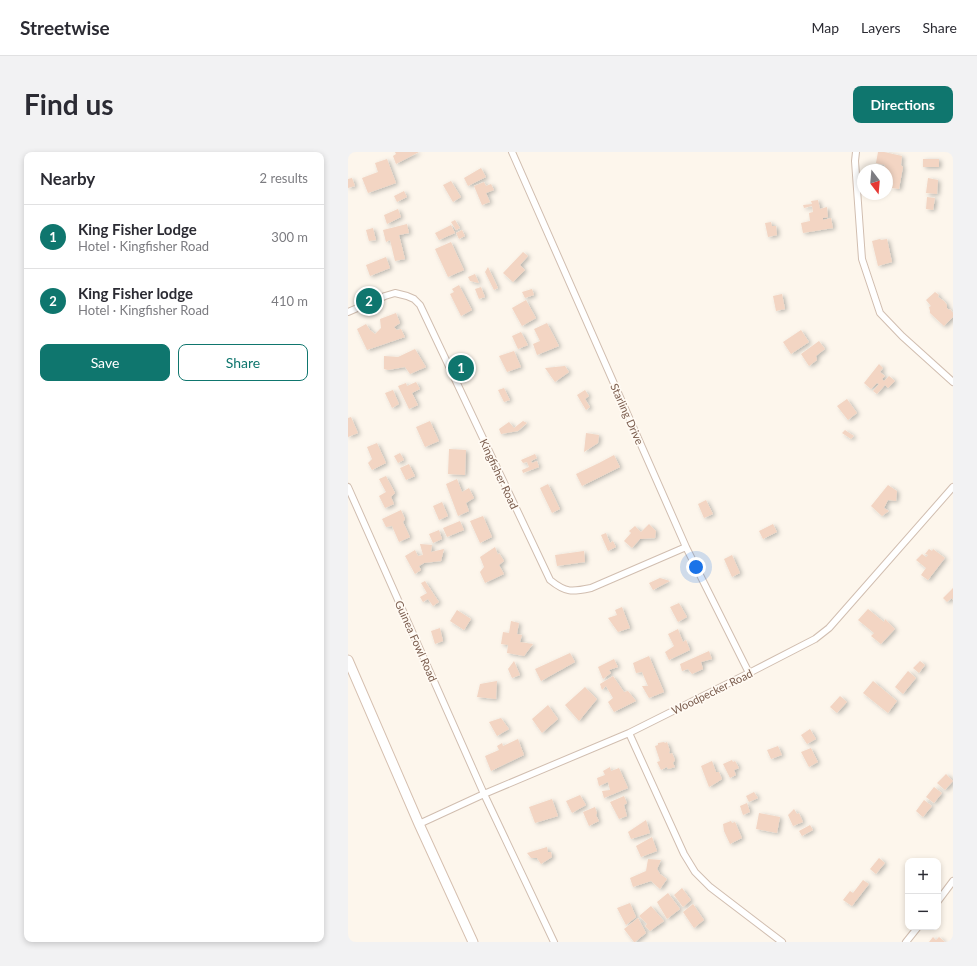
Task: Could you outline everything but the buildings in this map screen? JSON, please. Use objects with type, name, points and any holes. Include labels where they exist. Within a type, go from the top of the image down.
[{"type":"street","name":"Starling Drive","points":[[512,152],[686,547],[749,673]]},
{"type":"street","points":[[856,152],[855,162],[862,259],[880,313],[902,336],[953,382]]},
{"type":"street","name":"Kingfisher Road","points":[[348,312],[395,293],[414,299],[420,306],[550,580],[558,587],[567,590],[591,588],[686,547]]},
{"type":"street","name":"Guinea Fowl Road","points":[[348,487],[484,794],[554,942]]},
{"type":"street","name":"Woodpecker Road","points":[[419,824],[484,794],[629,733],[815,639],[829,628],[953,487]]},
{"type":"street","points":[[348,660],[419,824],[473,942]]},
{"type":"street","points":[[629,733],[684,854],[695,872],[710,887],[782,942]]},
{"type":"street","points":[[941,897],[953,881]]},
{"type":"street","points":[[906,942],[916,930]]},
{"type":"place","name":"King Fisher lodge","points":[[369,301]]},
{"type":"place","name":"King Fisher Lodge","points":[[461,368]]}]
